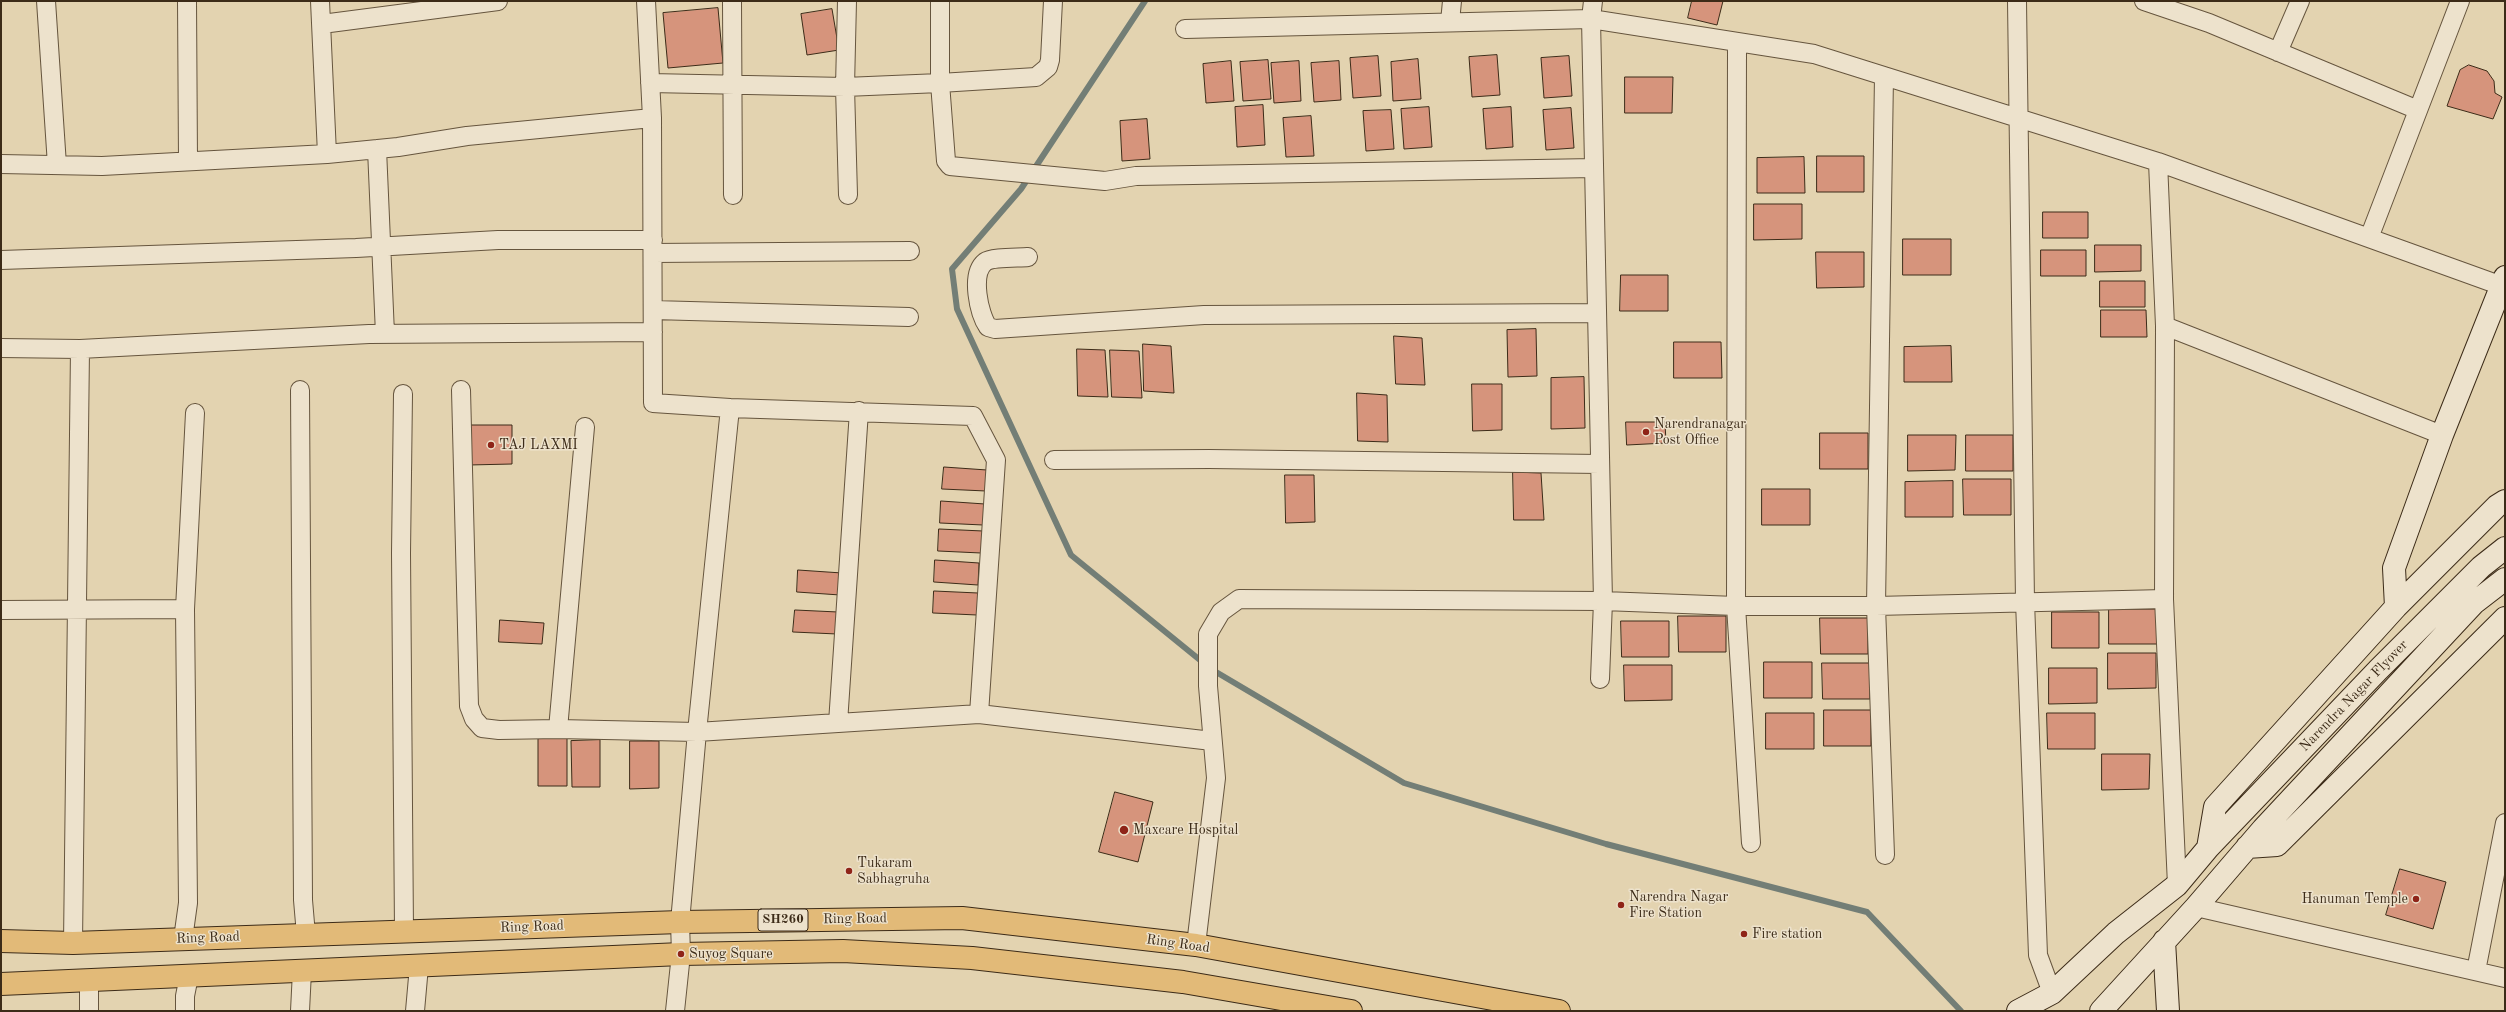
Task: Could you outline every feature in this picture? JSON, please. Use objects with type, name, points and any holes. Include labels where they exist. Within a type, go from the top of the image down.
[{"type":"highway","name":"Ring Road","points":[[1,941],[73,943],[680,922],[962,918],[1196,945],[1559,1011]]},
{"type":"highway","name":"SH260","points":[[1,984],[681,954],[843,951],[972,958],[1183,982],[1351,1011]]},
{"type":"main road","points":[[2396,607],[2394,568],[2442,435],[2503,281]]},
{"type":"main road","points":[[2208,848],[2215,807],[2396,607],[2497,506],[2505,501]]},
{"type":"main road","name":"Narendra Nagar Flyover","points":[[2018,1011],[2049,1002],[2116,933],[2177,885],[2208,848],[2378,670],[2481,567],[2505,548]]},
{"type":"main road","name":"Narendra Nagar Flyover","points":[[2101,1011],[2196,907],[2263,829],[2474,603],[2505,579]]},
{"type":"main road","points":[[2247,847],[2277,845],[2505,618]]},
{"type":"main road","points":[[2164,942],[2168,1011]]},
{"type":"street","points":[[46,1],[57,165]]},
{"type":"street","points":[[187,1],[188,162]]},
{"type":"street","points":[[320,1],[327,154]]},
{"type":"street","points":[[322,24],[453,4],[498,1]]},
{"type":"street","points":[[646,1],[652,118],[654,332],[653,403],[730,408],[859,411],[973,416],[996,460],[978,714]]},
{"type":"street","points":[[732,1],[733,195]]},
{"type":"street","points":[[847,1],[845,87],[848,195]]},
{"type":"street","points":[[940,1],[940,83],[946,161],[950,166],[1105,181],[1136,176],[1594,168]]},
{"type":"street","points":[[650,83],[845,87],[1036,78],[1043,73],[1050,60],[1053,1]]},
{"type":"street","points":[[1450,22],[1452,1]]},
{"type":"street","points":[[1593,1],[1591,19],[1603,601],[1600,679]]},
{"type":"street","points":[[2017,1],[2025,601],[2038,955],[2049,1002]]},
{"type":"street","points":[[2144,1],[2209,23],[2418,110]]},
{"type":"street","points":[[2278,52],[2300,1]]},
{"type":"street","points":[[2369,238],[2460,1]]},
{"type":"street","points":[[1185,29],[1591,19],[1814,54],[2158,162],[2369,238],[2503,281]]},
{"type":"street","points":[[1737,42],[1736,606],[1751,843]]},
{"type":"street","points":[[1884,76],[1876,606],[1885,855]]},
{"type":"street","points":[[1,164],[102,166],[327,154],[377,149],[467,136],[652,118]]},
{"type":"street","points":[[377,149],[386,334]]},
{"type":"street","points":[[2158,162],[2165,326],[2164,599],[2177,885]]},
{"type":"street","points":[[1,260],[382,247],[498,240],[653,246],[910,251]]},
{"type":"street","points":[[1028,257],[990,260],[982,267],[977,280],[978,299],[988,327],[995,329],[1204,315],[1597,313]]},
{"type":"street","points":[[653,310],[909,317]]},
{"type":"street","points":[[2165,326],[2442,435]]},
{"type":"street","points":[[1,348],[80,349],[386,334],[654,332]]},
{"type":"street","points":[[73,943],[80,349]]},
{"type":"street","points":[[300,390],[303,900],[306,935]]},
{"type":"street","points":[[461,390],[469,706],[474,719],[482,728],[499,730],[558,729],[697,732],[978,714],[1212,741]]},
{"type":"street","points":[[403,394],[401,553],[404,931]]},
{"type":"street","points":[[675,1011],[681,954],[680,922],[697,732],[730,408]]},
{"type":"street","points":[[838,723],[859,411]]},
{"type":"street","points":[[183,939],[188,903],[185,609],[194,413]]},
{"type":"street","points":[[558,729],[585,427]]},
{"type":"street","points":[[1054,460],[1209,459],[1600,464]]},
{"type":"street","points":[[1196,945],[1216,778],[1208,686],[1208,634],[1221,612],[1239,599],[1603,601],[1736,606],[1876,606],[2025,601],[2164,599]]},
{"type":"street","points":[[1,610],[78,608],[185,609]]},
{"type":"street","points":[[2476,971],[2505,823]]},
{"type":"street","points":[[2196,907],[2505,978]]},
{"type":"street","points":[[415,1011],[419,966]]},
{"type":"street","points":[[300,1011],[302,971]]},
{"type":"street","points":[[185,1011],[185,996],[189,976]]},
{"type":"street","points":[[89,980],[89,1011]]},
{"type":"building","points":[[1692,1],[1723,1],[1717,25],[1688,18]]},
{"type":"building","points":[[718,8],[723,63],[668,68],[663,13]]},
{"type":"building","points":[[832,9],[839,50],[807,55],[801,14]]},
{"type":"building","points":[[1497,55],[1500,95],[1472,97],[1469,57]]},
{"type":"building","points":[[1378,56],[1381,96],[1353,98],[1350,58]]},
{"type":"building","points":[[1569,56],[1572,96],[1544,98],[1541,58]]},
{"type":"building","points":[[1418,59],[1421,99],[1393,101],[1391,62]]},
{"type":"building","points":[[1268,60],[1271,99],[1243,101],[1240,62]]},
{"type":"building","points":[[1231,61],[1234,101],[1206,103],[1203,64]]},
{"type":"building","points":[[1299,61],[1301,101],[1274,103],[1271,63]]},
{"type":"building","points":[[1339,61],[1341,100],[1314,102],[1311,63]]},
{"type":"building","points":[[2469,65],[2487,71],[2494,81],[2495,93],[2502,97],[2493,119],[2447,106],[2460,70]]},
{"type":"building","points":[[1625,77],[1673,77],[1672,113],[1625,113]]},
{"type":"building","points":[[1263,105],[1265,145],[1237,147],[1235,107]]},
{"type":"building","points":[[1429,107],[1432,147],[1404,149],[1401,109]]},
{"type":"building","points":[[1511,107],[1513,147],[1486,149],[1483,109]]},
{"type":"building","points":[[1571,108],[1574,148],[1546,150],[1543,110]]},
{"type":"building","points":[[1391,110],[1394,149],[1366,151],[1363,111]]},
{"type":"building","points":[[1311,116],[1314,156],[1286,157],[1283,118]]},
{"type":"building","points":[[1147,119],[1150,159],[1122,161],[1120,121]]},
{"type":"building","points":[[1817,156],[1864,156],[1864,192],[1817,192]]},
{"type":"building","points":[[1804,157],[1805,193],[1757,193],[1757,158]]},
{"type":"building","points":[[1754,204],[1802,204],[1802,239],[1754,240]]},
{"type":"building","points":[[2043,212],[2088,212],[2088,238],[2043,238]]},
{"type":"building","points":[[1903,239],[1951,239],[1951,275],[1903,275]]},
{"type":"building","points":[[2095,245],[2141,245],[2141,271],[2095,272]]},
{"type":"building","points":[[2041,250],[2086,250],[2086,276],[2041,276]]},
{"type":"building","points":[[1816,252],[1864,252],[1864,287],[1817,288]]},
{"type":"building","points":[[1621,275],[1668,275],[1668,311],[1620,311]]},
{"type":"building","points":[[2100,281],[2145,281],[2145,307],[2100,307]]},
{"type":"building","points":[[2101,310],[2146,310],[2147,337],[2101,337]]},
{"type":"building","points":[[1536,329],[1537,376],[1508,377],[1507,330]]},
{"type":"building","points":[[1394,336],[1422,338],[1425,385],[1396,384]]},
{"type":"building","points":[[1674,342],[1721,342],[1722,378],[1674,378]]},
{"type":"building","points":[[1143,344],[1171,346],[1174,393],[1144,391]]},
{"type":"building","points":[[1951,346],[1952,382],[1904,382],[1904,347]]},
{"type":"building","points":[[1077,349],[1105,350],[1108,397],[1078,396]]},
{"type":"building","points":[[1110,350],[1139,351],[1142,398],[1112,397]]},
{"type":"building","points":[[1584,377],[1585,428],[1551,429],[1551,378]]},
{"type":"building","points":[[1472,384],[1502,384],[1502,430],[1473,431]]},
{"type":"building","points":[[1357,393],[1387,395],[1388,442],[1358,441]]},
{"type":"building","name":"Narendranagar Post Office","points":[[1626,422],[1665,422],[1666,443],[1627,445]]},
{"type":"building","name":"TAJ LAXMI","points":[[469,425],[512,425],[512,464],[469,465]]},
{"type":"building","points":[[1820,433],[1868,433],[1868,469],[1820,469]]},
{"type":"building","points":[[1908,435],[1956,435],[1955,470],[1908,471]]},
{"type":"building","points":[[1966,435],[2013,435],[2013,471],[1966,471]]},
{"type":"building","points":[[944,467],[987,470],[986,491],[942,489]]},
{"type":"building","points":[[1513,472],[1541,473],[1544,520],[1514,520]]},
{"type":"building","points":[[1285,475],[1314,475],[1315,522],[1286,523]]},
{"type":"building","points":[[1963,479],[2011,479],[2011,515],[1964,515]]},
{"type":"building","points":[[1953,481],[1953,517],[1905,517],[1905,482]]},
{"type":"building","points":[[1762,489],[1810,489],[1810,525],[1762,525]]},
{"type":"building","points":[[941,501],[985,504],[983,525],[940,523]]},
{"type":"building","points":[[939,529],[983,531],[981,553],[938,551]]},
{"type":"building","points":[[935,560],[979,563],[978,585],[934,582]]},
{"type":"building","points":[[798,570],[842,573],[840,595],[797,592]]},
{"type":"building","points":[[934,591],[978,593],[977,615],[933,613]]},
{"type":"building","points":[[2109,609],[2157,609],[2157,644],[2109,644]]},
{"type":"building","points":[[795,610],[838,612],[837,634],[793,632]]},
{"type":"building","points":[[2052,612],[2099,612],[2099,648],[2052,648]]},
{"type":"building","points":[[1678,616],[1726,616],[1726,652],[1679,652]]},
{"type":"building","points":[[1820,618],[1868,618],[1868,654],[1821,654]]},
{"type":"building","points":[[500,620],[544,623],[542,644],[499,642]]},
{"type":"building","points":[[1621,621],[1669,621],[1669,657],[1622,657]]},
{"type":"building","points":[[2108,653],[2156,653],[2156,688],[2108,689]]},
{"type":"building","points":[[1764,662],[1812,662],[1812,698],[1764,698]]},
{"type":"building","points":[[1822,663],[1870,663],[1870,699],[1823,699]]},
{"type":"building","points":[[1624,665],[1672,665],[1672,700],[1625,701]]},
{"type":"building","points":[[2049,668],[2097,668],[2097,703],[2049,704]]},
{"type":"building","points":[[1824,710],[1871,710],[1871,746],[1824,746]]},
{"type":"building","points":[[1766,713],[1814,713],[1814,749],[1766,749]]},
{"type":"building","points":[[2047,713],[2095,713],[2095,749],[2048,749]]},
{"type":"building","points":[[567,738],[567,786],[538,786],[538,739]]},
{"type":"building","points":[[600,740],[600,787],[572,787],[571,741]]},
{"type":"building","points":[[630,741],[659,741],[659,788],[630,789]]},
{"type":"building","points":[[2102,754],[2150,754],[2149,789],[2102,790]]},
{"type":"building","points":[[1115,792],[1153,802],[1138,862],[1099,852]]},
{"type":"building","name":"Hanuman Temple","points":[[2400,869],[2446,882],[2433,929],[2386,915]]},
{"type":"waterway","points":[[1145,1],[1021,189],[952,269],[957,309],[1071,555],[1211,669],[1404,783],[1606,844],[1867,912],[1961,1011]]},
{"type":"place","name":"Narendranagar Post Office","points":[[1646,432]]},
{"type":"place","name":"TAJ LAXMI","points":[[491,445]]},
{"type":"place","name":"Maxcare Hospital","points":[[1124,830]]},
{"type":"place","name":"Tukaram Sabhagruha","points":[[849,871]]},
{"type":"place","name":"Hanuman Temple","points":[[2416,899]]},
{"type":"place","name":"Narendra Nagar Fire Station","points":[[1621,905]]},
{"type":"place","name":"Fire station","points":[[1744,934]]},
{"type":"place","name":"Suyog Square","points":[[681,954]]}]
